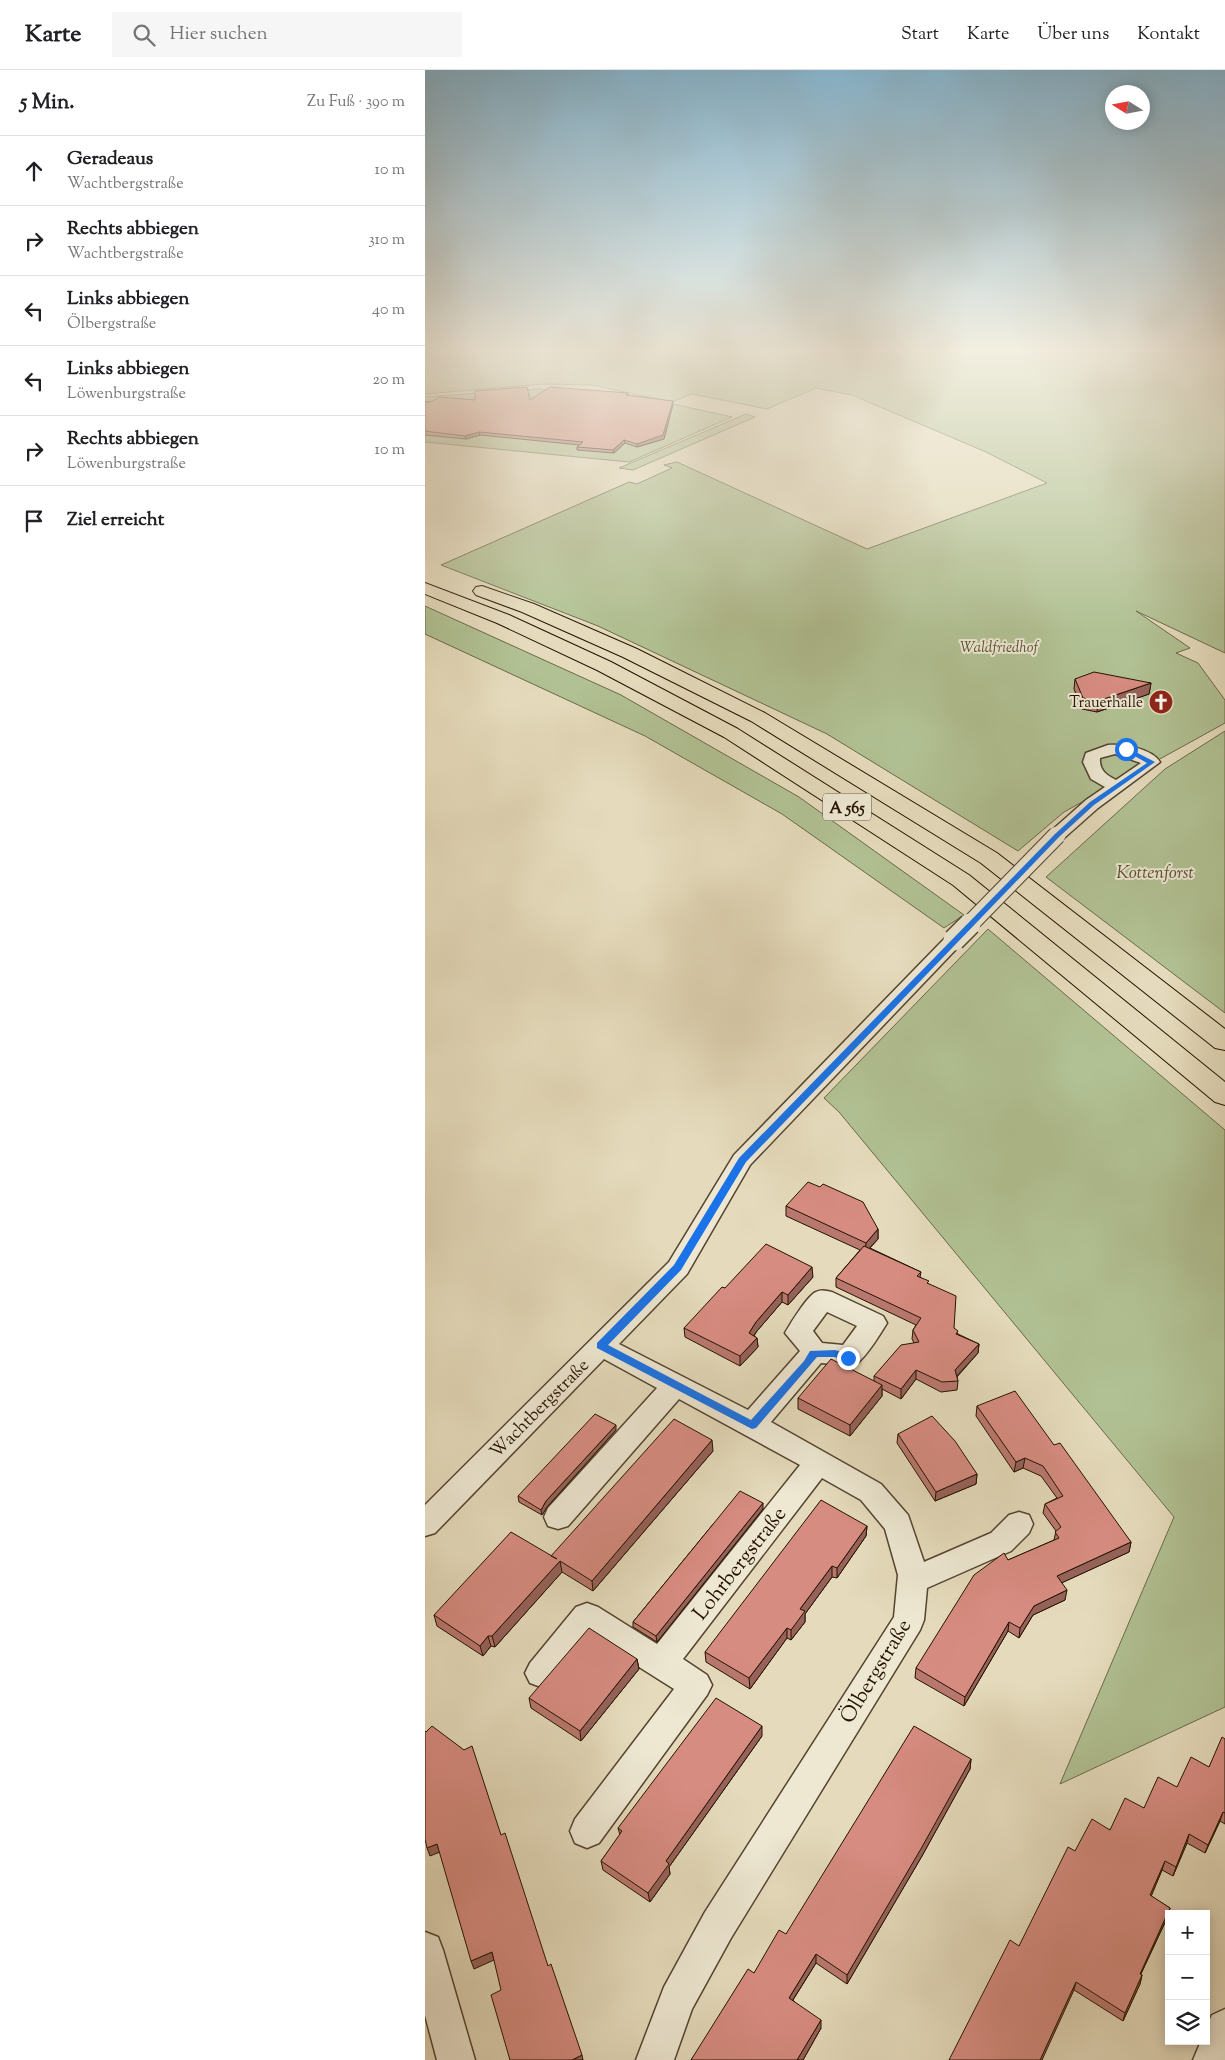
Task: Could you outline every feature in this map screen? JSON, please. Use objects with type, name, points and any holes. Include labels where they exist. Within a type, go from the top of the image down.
[{"type":"highway","name":"A 565","points":[[425,570],[528,608],[630,653],[758,717],[989,858],[1225,1042]]},
{"type":"highway","name":"A 565","points":[[425,588],[503,618],[604,666],[731,733],[961,880],[1225,1096]]},
{"type":"street","name":"Wachtbergstraße","points":[[425,1524],[678,1268],[743,1160],[1057,835],[1116,786]]},
{"type":"street","name":"Ölbergstraße","points":[[601,1346],[752,1425],[871,1492],[898,1524],[913,1575],[909,1620],[718,1925],[677,2000],[655,2060]]},
{"type":"street","points":[[752,1425],[808,1363],[814,1353]]},
{"type":"street","points":[[558,1517],[676,1385]]},
{"type":"street","name":"Lohrbergstraße","points":[[661,1663],[817,1463]]},
{"type":"street","points":[[913,1575],[929,1575],[1001,1542],[1019,1524]]},
{"type":"street","points":[[541,1673],[587,1617],[696,1685],[587,1831]]},
{"type":"street","points":[[425,1950],[456,2060]]},
{"type":"street","points":[[1213,2060],[1225,2028]]},
{"type":"green space","points":[[464,446],[666,446],[629,462]]},
{"type":"green space","points":[[671,446],[689,446],[633,470],[619,468]]},
{"type":"green space","name":"Waldfriedhof","points":[[972,446],[1225,446],[1225,653],[1136,611],[1190,648],[1176,653],[1198,663],[1225,700],[1225,723],[1064,812],[1018,851],[827,734],[598,626],[441,565],[629,482],[637,484],[672,468],[664,465],[677,462],[867,549],[1047,483]]},
{"type":"green space","points":[[425,606],[621,695],[799,797],[964,915],[944,928],[782,814],[645,736],[425,634]]},
{"type":"green space","name":"Kottenforst","points":[[1225,731],[1225,1013],[1046,877],[1165,769]]},
{"type":"green space","points":[[988,929],[1225,1130],[1225,1707],[1060,1784],[1174,1517],[839,1112],[824,1098]]},
{"type":"building","points":[[578,446],[618,446],[613,450],[577,447]]},
{"type":"building","points":[[1094,672],[1151,683],[1098,701],[1083,698],[1075,679]]},
{"type":"building","points":[[808,1182],[820,1187],[823,1184],[863,1202],[878,1229],[866,1243],[786,1206]]},
{"type":"building","points":[[766,1244],[812,1267],[788,1295],[782,1292],[756,1322],[749,1333],[757,1338],[740,1356],[684,1328],[722,1287],[725,1288]]},
{"type":"building","points":[[864,1246],[921,1272],[917,1276],[929,1281],[927,1283],[956,1296],[954,1328],[958,1331],[956,1334],[979,1344],[955,1370],[958,1381],[942,1382],[916,1370],[901,1389],[874,1376],[901,1345],[919,1342],[913,1330],[921,1318],[836,1278]]},
{"type":"building","points":[[831,1359],[882,1385],[850,1425],[798,1398]]},
{"type":"building","points":[[1015,1391],[1054,1445],[1060,1443],[1131,1542],[1057,1576],[1067,1590],[1034,1606],[1020,1628],[1009,1622],[965,1697],[916,1668],[974,1575],[1004,1553],[1008,1560],[1059,1538],[1055,1532],[1061,1527],[1045,1504],[1063,1496],[1043,1466],[1025,1458],[1016,1462],[977,1406]]},
{"type":"building","points":[[595,1414],[616,1425],[546,1501],[541,1510],[518,1496]]},
{"type":"building","points":[[932,1416],[955,1441],[977,1474],[936,1492],[898,1434]]},
{"type":"building","points":[[674,1419],[712,1440],[592,1581],[560,1561],[492,1636],[488,1636],[480,1646],[434,1615],[511,1532],[551,1556]]},
{"type":"building","points":[[740,1491],[763,1503],[656,1636],[633,1622],[714,1523]]},
{"type":"building","points":[[821,1500],[867,1526],[837,1568],[832,1566],[800,1609],[805,1611],[791,1630],[787,1628],[749,1678],[705,1652]]},
{"type":"building","points":[[589,1628],[637,1659],[580,1731],[529,1698]]},
{"type":"building","points":[[716,1698],[762,1726],[666,1861],[669,1864],[648,1893],[601,1861],[622,1831],[618,1828]]},
{"type":"building","points":[[432,1726],[464,1750],[472,1746],[501,1835],[505,1833],[548,1966],[551,1964],[582,2055],[572,2060],[510,2060],[491,1995],[501,1990],[492,1952],[471,1961],[437,1844],[427,1848],[425,1839],[425,1731]]},
{"type":"building","points":[[914,1726],[971,1759],[847,1975],[816,1954],[789,1998],[821,2020],[797,2060],[691,2060],[748,1969],[754,1973],[779,1930],[786,1934]]},
{"type":"building","points":[[1222,1737],[1225,1739],[1225,1813],[1223,1812],[1208,1845],[1189,1834],[1176,1867],[1165,1861],[1150,1895],[1170,1908],[1169,1910],[1165,1910],[1165,1919],[1125,2013],[1076,1982],[1040,2060],[949,2060],[1010,1940],[1019,1946],[1068,1847],[1075,1851],[1092,1819],[1110,1830],[1125,1798],[1144,1808],[1158,1777],[1177,1787],[1191,1757],[1209,1767]]},
{"type":"place","name":"Trauerhalle","points":[[1161,702]]},
{"type":"route","points":[[848,1358],[835,1353],[814,1353],[808,1363],[752,1425],[601,1346],[678,1268],[743,1160],[836,1061],[1057,835],[1092,804],[1151,762],[1126,749]]}]
